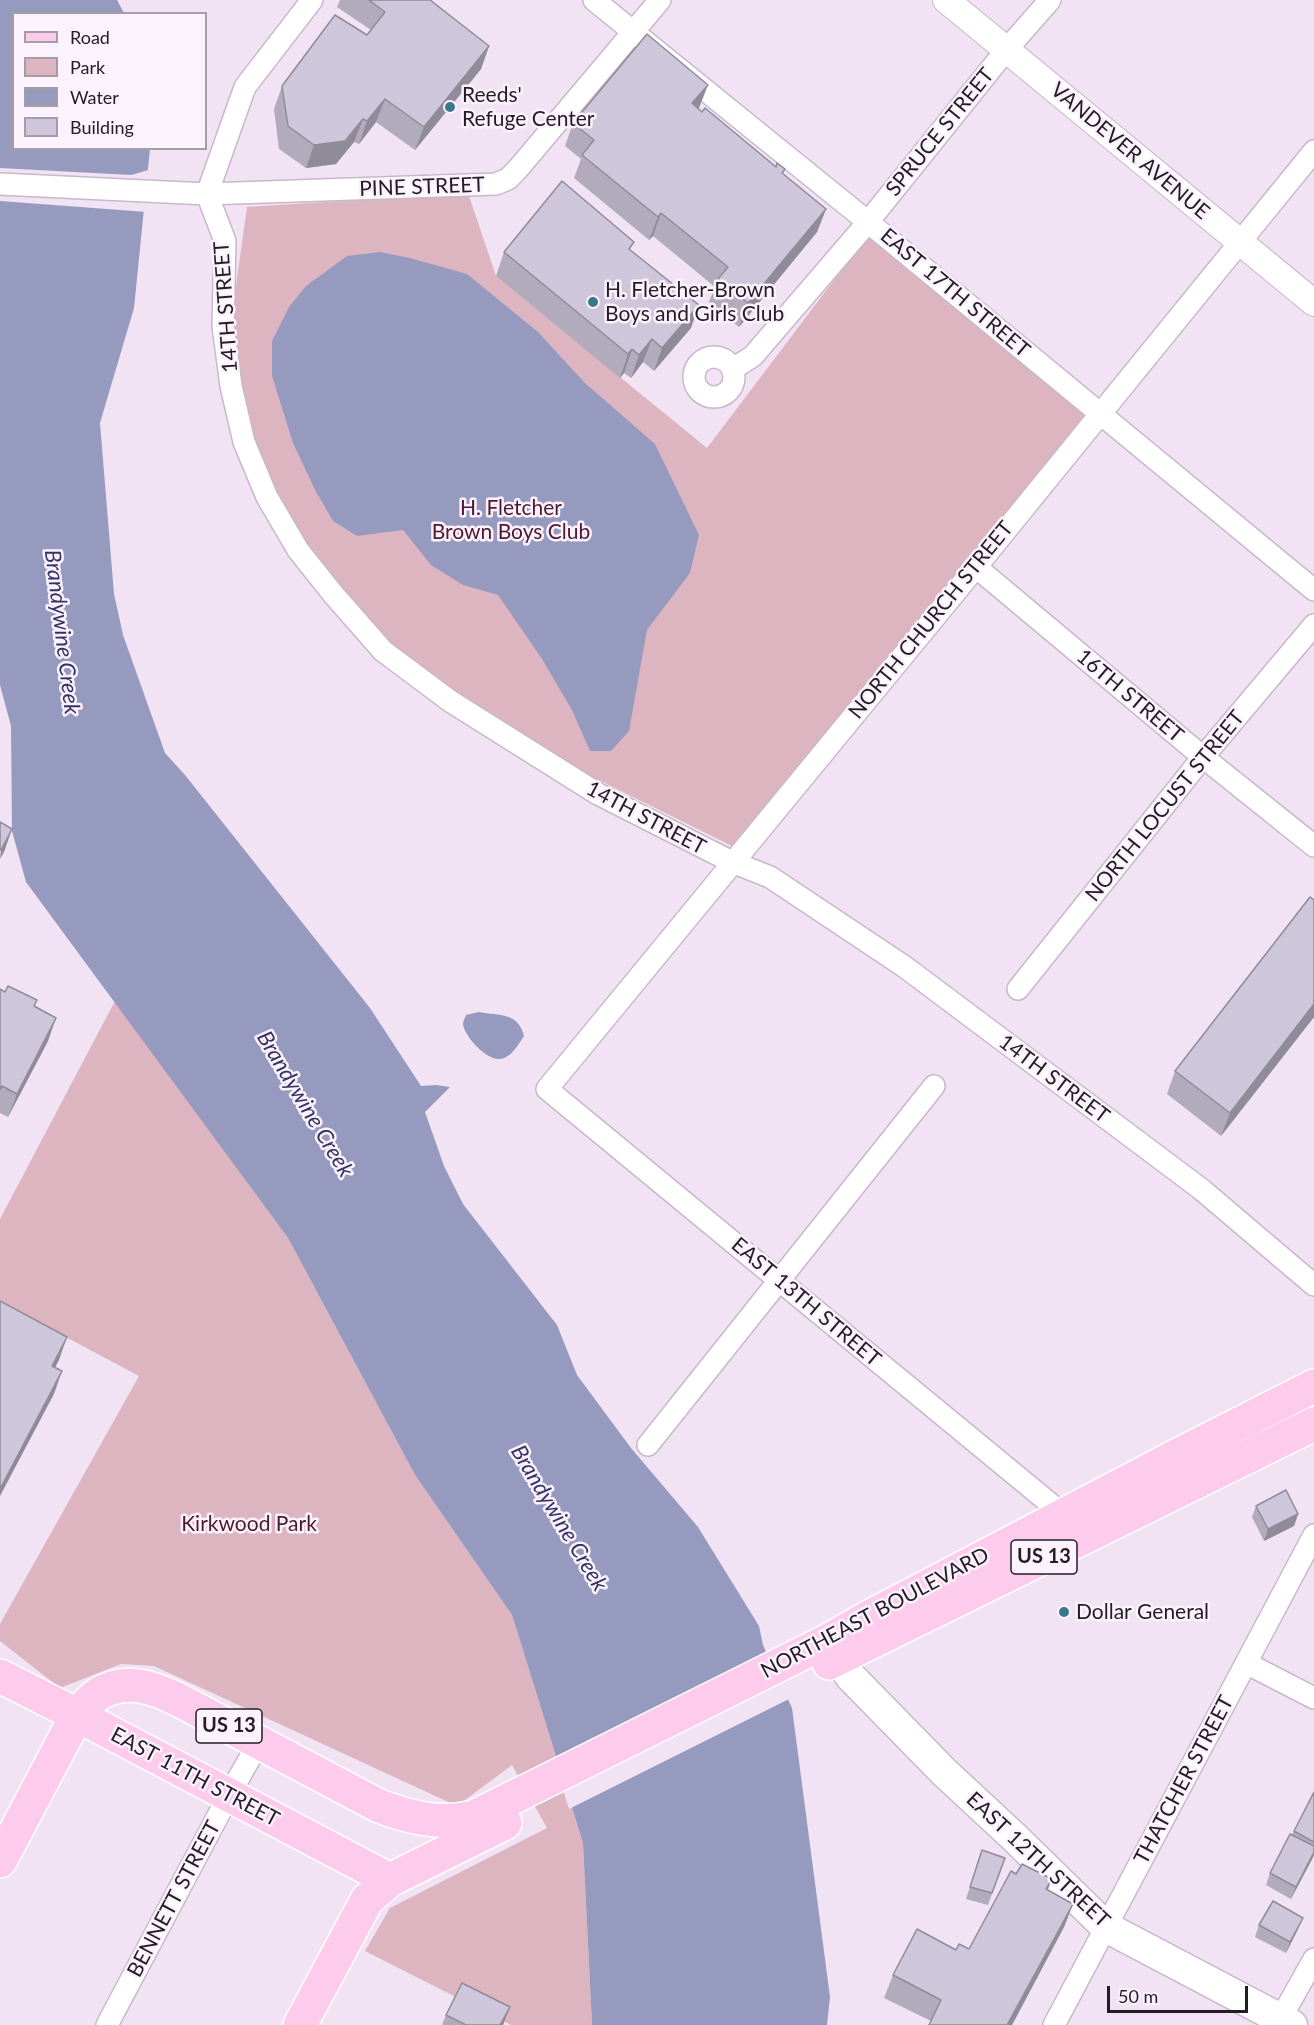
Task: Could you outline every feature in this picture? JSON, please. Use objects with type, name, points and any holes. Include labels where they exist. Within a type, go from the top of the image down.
[{"type":"main road","name":"NORTHEAST BOULEVARD","points":[[832,1650],[1064,1515],[1314,1386]]},
{"type":"main road","name":"NORTHEAST BOULEVARD","points":[[536,1797],[783,1673],[1314,1424]]},
{"type":"main road","name":"EAST 12TH STREET","points":[[832,1650],[850,1676],[944,1773],[1014,1837],[1106,1927],[1283,2023]]},
{"type":"main road","name":"EAST 11TH STREET","points":[[0,1676],[77,1714],[390,1880]]},
{"type":"main road","name":"US 13","points":[[0,1861],[77,1714],[96,1696],[122,1685],[151,1687],[380,1806],[404,1815],[435,1822],[455,1822],[536,1797]]},
{"type":"main road","name":"US 13","points":[[300,2025],[367,1900],[390,1880],[536,1797]]},
{"type":"street","points":[[207,194],[245,87],[312,0]]},
{"type":"street","name":"EAST 17TH STREET","points":[[594,0],[868,222],[1314,590]]},
{"type":"street","name":"PINE STREET","points":[[0,184],[207,194],[496,184],[508,179],[518,170],[660,0]]},
{"type":"street","name":"VANDEVER AVENUE","points":[[946,0],[1314,303]]},
{"type":"street","name":"SPRUCE STREET","points":[[733,369],[753,356],[868,222],[1050,0]]},
{"type":"street","name":"NORTH CHURCH STREET","points":[[548,1089],[1314,151]]},
{"type":"street","name":"14TH STREET","points":[[207,194],[225,241],[223,326],[231,386],[244,442],[267,497],[298,550],[383,651],[450,701],[598,794],[732,862],[770,877],[905,968],[1201,1190],[1314,1285]]},
{"type":"street","name":"16TH STREET","points":[[976,567],[1203,757],[1314,846]]},
{"type":"street","name":"NORTH LOCUST STREET","points":[[1018,989],[1203,757],[1314,625]]},
{"type":"street","points":[[648,1445],[934,1086]]},
{"type":"street","name":"EAST 13TH STREET","points":[[548,1089],[1064,1515]]},
{"type":"street","name":"THATCHER STREET","points":[[1054,2025],[1314,1535]]},
{"type":"street","points":[[1246,1663],[1314,1698]]},
{"type":"street","name":"BENNETT STREET","points":[[107,2025],[259,1742]]},
{"type":"street","points":[[1283,2023],[1314,1959]]},
{"type":"green space","name":"H. Fletcher Brown Boys Club","points":[[468,193],[496,276],[707,448],[868,235],[1087,414],[732,846],[552,757],[389,655],[286,530],[252,442],[231,321],[247,207]]},
{"type":"green space","name":"Kirkwood Park","points":[[115,1001],[288,1238],[415,1475],[512,1615],[583,1843],[592,2025],[511,2025],[365,1951],[390,1908],[547,1828],[512,1765],[457,1806],[154,1666],[121,1664],[60,1688],[0,1641],[0,1624],[139,1376],[0,1302],[0,1219]]},
{"type":"water","name":"Brandywine Creek","points":[[0,0],[117,0],[123,12],[12,12],[12,150],[150,150],[134,308],[100,423],[114,594],[123,635],[165,753],[185,775],[370,1008],[421,1086],[450,1087],[425,1112],[444,1166],[463,1204],[557,1325],[577,1375],[631,1448],[698,1527],[759,1626],[763,1645],[792,1708],[830,1997],[827,2025],[592,2025],[583,1843],[512,1615],[415,1475],[288,1238],[26,882],[12,831],[11,726],[0,685]]},
{"type":"water","points":[[380,252],[467,274],[538,332],[585,383],[655,444],[699,535],[690,573],[647,630],[629,731],[611,751],[590,751],[572,710],[542,659],[498,595],[463,585],[431,565],[403,530],[357,536],[333,521],[315,490],[293,443],[272,376],[272,341],[289,307],[306,286],[347,256]]},
{"type":"water","points":[[479,1012],[507,1016],[521,1028],[524,1036],[508,1056],[495,1059],[489,1056],[467,1035],[463,1024],[466,1015]]},
{"type":"pier","points":[[0,168],[131,175],[152,169],[147,212],[0,201]]},
{"type":"pier","points":[[770,1653],[791,1698],[569,1809],[554,1762]]},
{"type":"building","points":[[369,0],[430,0],[489,46],[424,127],[385,99],[367,121],[363,119],[345,141],[314,145],[288,126],[282,86],[335,15],[367,35],[385,12]]},
{"type":"building","points":[[647,34],[708,85],[692,103],[702,112],[705,108],[776,167],[777,163],[785,169],[782,173],[826,209],[748,303],[718,279],[728,267],[661,213],[658,217],[582,155],[594,140],[573,123]]},
{"type":"building","name":"H. Fletcher-Brown Boys and Girls Club","points":[[562,181],[634,242],[629,249],[699,305],[662,348],[652,339],[639,355],[632,349],[628,354],[504,252]]},
{"type":"building","points":[[0,822],[12,829],[1,850],[0,850]]},
{"type":"building","points":[[1310,897],[1314,900],[1314,1004],[1230,1113],[1175,1071]]},
{"type":"building","points":[[8,986],[37,1000],[34,1006],[56,1018],[17,1094],[2,1086],[0,1090],[0,989],[5,992]]},
{"type":"building","points":[[0,1301],[67,1337],[52,1366],[62,1371],[0,1489]]},
{"type":"building","points":[[1286,1490],[1298,1514],[1268,1529],[1256,1506]]},
{"type":"building","points":[[1314,1792],[1314,1842],[1294,1831]]},
{"type":"building","points":[[1290,1834],[1314,1846],[1314,1852],[1296,1887],[1270,1873]]},
{"type":"building","points":[[982,1850],[1005,1858],[992,1893],[970,1887]]},
{"type":"building","points":[[1022,1864],[1052,1879],[1046,1889],[1073,1904],[1007,2025],[929,2025],[941,2000],[893,1975],[917,1929],[956,1950],[959,1944],[969,1949],[1011,1871],[1016,1874]]},
{"type":"building","points":[[1273,1901],[1303,1918],[1290,1942],[1259,1925]]},
{"type":"building","points":[[462,1983],[510,2007],[500,2025],[466,2025],[446,2015]]},
{"type":"place","name":"Reeds' Refuge Center","points":[[450,107]]},
{"type":"place","name":"H. Fletcher-Brown Boys and Girls Club","points":[[593,302]]},
{"type":"place","name":"Dollar General","points":[[1064,1612]]}]
